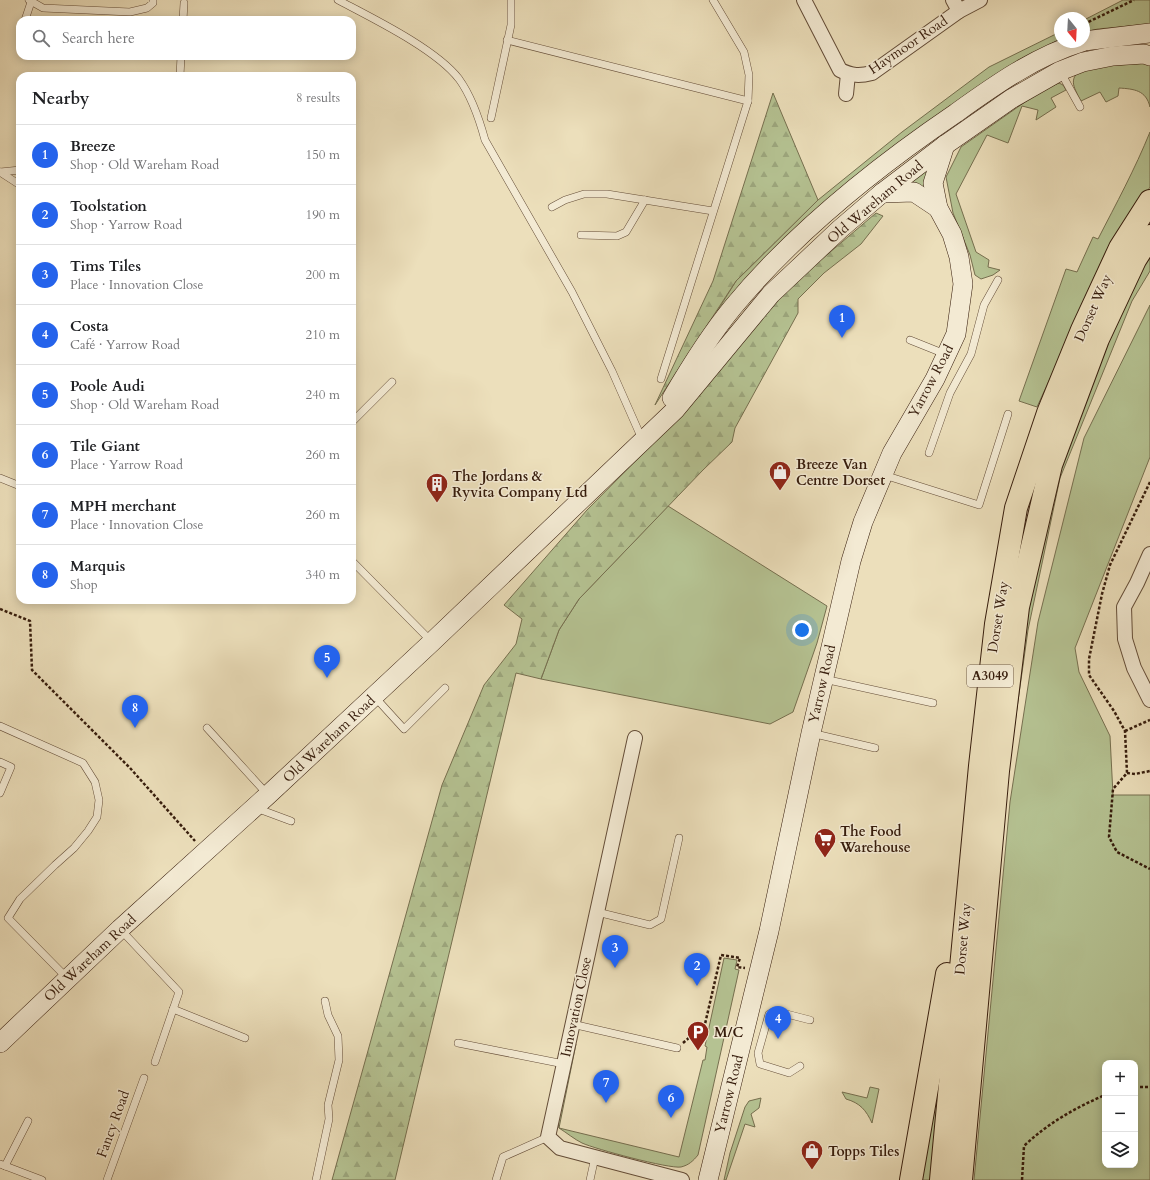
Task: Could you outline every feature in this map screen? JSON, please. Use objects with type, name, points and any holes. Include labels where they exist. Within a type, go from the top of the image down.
[{"type":"highway","name":"Dorset Way","points":[[941,1180],[980,766],[999,603],[1016,508],[1048,413],[1082,330],[1120,248],[1150,201]]},
{"type":"highway","name":"Dorset Way","points":[[961,1180],[998,772],[1018,607],[1051,465],[1098,339],[1135,260],[1150,236]]},
{"type":"highway","points":[[911,1180],[947,970],[988,630],[999,603]]},
{"type":"street","name":"Haymoor Road","points":[[804,0],[840,70],[848,74],[860,76],[872,72],[956,6],[980,0]]},
{"type":"street","name":"Old Wareham Road","points":[[1090,41],[1150,33]]},
{"type":"street","name":"Old Wareham Road","points":[[648,436],[692,364],[732,308],[824,214],[881,167],[992,87],[1062,48]]},
{"type":"street","name":"Old Wareham Road","points":[[0,1043],[67,978],[432,642],[675,410],[771,294],[882,193],[945,145],[1011,99],[1060,71],[1084,62],[1113,56],[1144,54],[1150,56]]},
{"type":"street","points":[[846,94],[848,74]]},
{"type":"street","name":"Yarrow Road","points":[[708,1180],[759,971],[811,733],[851,561],[863,522],[892,453],[947,355],[956,334],[963,284],[959,257],[952,234],[938,208],[933,183],[945,145]]},
{"type":"street","name":"Yarrow Road","points":[[882,193],[914,192],[938,208]]},
{"type":"street","points":[[1150,556],[1124,607],[1124,639],[1134,668],[1150,700]]},
{"type":"street","name":"Innovation Close","points":[[548,1137],[635,738]]},
{"type":"street","points":[[548,1137],[560,1148],[682,1180]]},
{"type":"lane","points":[[26,16],[30,1],[43,8],[130,12],[147,8],[153,3],[153,0]]},
{"type":"lane","points":[[338,0],[422,48],[448,66],[458,78],[470,96],[479,117],[486,140],[569,286],[612,371],[648,436]]},
{"type":"lane","points":[[491,118],[511,25],[511,0]]},
{"type":"lane","points":[[661,379],[748,101],[749,75],[744,52],[713,0]]},
{"type":"lane","points":[[183,16],[184,3]]},
{"type":"lane","points":[[507,40],[748,101]]},
{"type":"lane","points":[[180,72],[181,60]]},
{"type":"lane","points":[[1060,71],[1080,107]]},
{"type":"lane","points":[[0,172],[16,170]]},
{"type":"lane","points":[[0,172],[16,182]]},
{"type":"lane","points":[[552,207],[565,200],[584,194],[608,194],[713,211]]},
{"type":"lane","points":[[582,235],[617,236],[626,232],[645,200]]},
{"type":"lane","points":[[929,453],[950,393],[971,354],[984,305],[998,280]]},
{"type":"lane","points":[[910,340],[947,355]]},
{"type":"lane","points":[[356,418],[392,382]]},
{"type":"lane","points":[[883,475],[979,505],[1008,414]]},
{"type":"lane","points":[[0,478],[16,484]]},
{"type":"lane","points":[[356,565],[432,642]]},
{"type":"lane","points":[[824,679],[933,703]]},
{"type":"lane","points":[[374,696],[404,729],[445,688]]},
{"type":"lane","points":[[0,726],[83,763],[95,782],[99,800],[98,817],[88,831],[74,848],[20,899],[8,918]]},
{"type":"lane","points":[[207,728],[261,801],[291,821]]},
{"type":"lane","points":[[811,733],[876,748]]},
{"type":"lane","points":[[0,762],[11,767],[0,793]]},
{"type":"lane","points":[[597,912],[650,925],[661,919],[679,838]]},
{"type":"lane","points":[[0,915],[8,918],[67,978]]},
{"type":"lane","points":[[120,929],[179,992],[155,1062]]},
{"type":"lane","points":[[316,1180],[329,1119],[328,1105],[339,1060],[338,1036],[328,1015],[325,1001]]},
{"type":"lane","points":[[173,1009],[245,1038]]},
{"type":"lane","points":[[800,1066],[789,1073],[760,1064],[758,1053],[769,1014],[776,1011],[810,1020]]},
{"type":"lane","points":[[572,1024],[678,1048]]},
{"type":"lane","points":[[458,1043],[564,1064]]},
{"type":"lane","name":"Fancy Road","points":[[107,1180],[144,1078]]},
{"type":"lane","points":[[28,1121],[3,1165],[23,1177],[42,1180]]},
{"type":"lane","points":[[496,1180],[503,1157],[548,1137]]},
{"type":"lane","points":[[590,1180],[595,1157]]},
{"type":"path","points":[[1090,21],[1134,0]]},
{"type":"path","points":[[1150,482],[1110,565],[1102,594],[1089,659],[1089,675],[1114,711],[1125,731],[1126,773],[1113,789],[1109,837],[1117,852],[1150,869]]},
{"type":"path","points":[[0,609],[30,621],[32,670],[130,768],[205,852]]},
{"type":"path","points":[[1125,731],[1150,720]]},
{"type":"path","points":[[1126,773],[1135,774],[1150,771]]},
{"type":"path","points":[[678,1048],[705,1024],[721,955],[740,958],[738,967],[759,971]]},
{"type":"path","points":[[1138,1087],[1150,1087]]},
{"type":"path","points":[[1022,1180],[1024,1146],[1039,1132],[1058,1119],[1103,1096]]},
{"type":"green space","points":[[1123,0],[1150,0],[1150,24],[1090,31],[1090,17]]},
{"type":"green space","points":[[1054,35],[1054,42],[1025,57],[766,259],[716,313],[736,281],[818,200],[902,132],[989,67]]},
{"type":"green space","points":[[1150,63],[1150,107],[1146,97],[1142,94],[1134,90],[1124,88],[1119,88],[1118,96],[1106,102],[1100,92],[1081,101],[1074,86],[1073,82],[1076,74],[1086,67]]},
{"type":"green space","points":[[1059,83],[1063,85],[1066,90],[1051,98],[1056,107],[1036,120],[1038,110],[1022,106],[1008,143],[987,135],[956,194],[976,252],[989,260],[988,267],[1000,270],[993,275],[981,279],[975,275],[970,255],[953,213],[946,177],[961,147],[1042,90]]},
{"type":"green space","points":[[773,93],[818,200],[736,281],[655,405],[713,281]]},
{"type":"green space","points":[[1150,132],[1150,187],[1115,244],[1074,326],[1037,407],[1019,401],[1066,269],[1077,272],[1093,237],[1098,239],[1132,173]]},
{"type":"green space","points":[[935,160],[928,193],[909,185]]},
{"type":"green space","points":[[876,213],[883,216],[861,244],[824,273],[798,299],[798,313],[735,428],[732,442],[703,470],[579,599],[559,630],[541,679],[516,673],[395,1180],[332,1180],[442,785],[484,685],[516,644],[522,619],[504,605],[587,510],[674,422],[777,301],[815,265]]},
{"type":"green space","points":[[1150,236],[1150,271],[1132,301],[1060,478],[1028,630],[1008,772],[1018,607],[1051,465]]},
{"type":"green space","points":[[1150,305],[1150,457],[1075,648],[1079,672],[1110,736],[1113,795],[1150,795],[1150,1180],[974,1180],[1010,802],[1038,622],[1084,438]]},
{"type":"green space","points":[[668,506],[827,606],[817,643],[793,712],[770,724],[541,679],[559,630],[579,599]]},
{"type":"green space","points":[[724,958],[737,960],[735,969],[739,970],[698,1155],[693,1161],[681,1167],[674,1167],[632,1158],[601,1150],[582,1143],[559,1128],[679,1157],[703,1060],[705,1060],[707,1047],[705,1046]]},
{"type":"green space","points":[[576,1044],[559,1128],[557,1119],[573,1046]]},
{"type":"green space","points":[[870,1087],[879,1089],[872,1123],[862,1108],[846,1099],[842,1092],[867,1098]]},
{"type":"green space","points":[[935,1090],[939,1090],[931,1180],[918,1180]]},
{"type":"green space","points":[[761,1098],[759,1108],[751,1114],[755,1127],[745,1124],[726,1180],[724,1180],[730,1153],[745,1107],[749,1101]]},
{"type":"place","name":"Breeze","points":[[842,338]]},
{"type":"place","name":"Breeze Van Centre Dorset","points":[[780,492]]},
{"type":"place","name":"The Jordans & Ryvita Company Ltd","points":[[437,504]]},
{"type":"place","name":"Poole Audi","points":[[327,678]]},
{"type":"place","name":"Marquis","points":[[135,728]]},
{"type":"place","name":"The Food Warehouse","points":[[825,858]]},
{"type":"place","name":"Tims Tiles","points":[[615,968]]},
{"type":"place","name":"Toolstation","points":[[697,986]]},
{"type":"place","name":"Costa","points":[[778,1039]]},
{"type":"place","name":"M/C","points":[[698,1052]]},
{"type":"place","name":"MPH merchant","points":[[606,1103]]},
{"type":"place","name":"Tile Giant","points":[[671,1118]]},
{"type":"place","name":"Topps Tiles","points":[[812,1170]]}]
